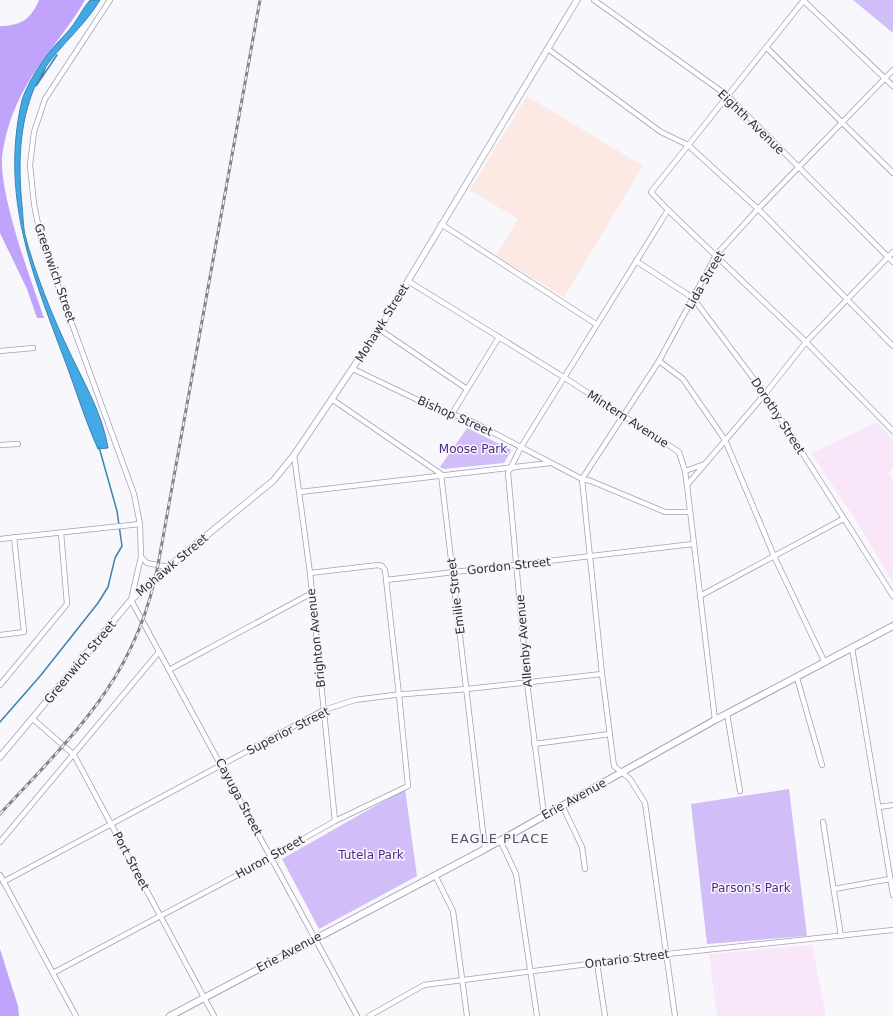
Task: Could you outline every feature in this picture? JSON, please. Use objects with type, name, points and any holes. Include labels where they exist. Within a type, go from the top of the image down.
[{"type":"main road","name":"Erie Avenue","points":[[170,1016],[315,938],[435,876],[715,720],[893,626]]},
{"type":"street","name":"Greenwich Street","points":[[0,758],[131,600],[141,557],[140,524],[134,494],[124,463],[41,239],[34,204],[30,165],[34,132],[45,99],[110,0]]},
{"type":"street","name":"Mohawk Street","points":[[131,600],[168,567],[273,480],[294,455],[333,400],[379,329],[577,0]]},
{"type":"street","name":"Eighth Avenue","points":[[594,0],[728,96],[893,262]]},
{"type":"street","points":[[893,86],[804,0],[651,192],[806,342],[893,431]]},
{"type":"street","points":[[548,48],[661,132],[688,145],[758,209],[893,346]]},
{"type":"street","points":[[767,48],[893,173]]},
{"type":"street","name":"Lida Street","points":[[582,479],[622,415],[659,361],[716,255],[842,121],[893,70]]},
{"type":"street","points":[[511,466],[596,324],[668,210]]},
{"type":"street","points":[[441,224],[596,324]]},
{"type":"street","points":[[687,485],[765,394],[806,342],[893,252]]},
{"type":"street","name":"Dorothy Street","points":[[636,261],[693,298],[765,394],[893,596]]},
{"type":"street","name":"Mintern Avenue","points":[[408,281],[565,378],[678,452],[685,471],[687,485],[715,720]]},
{"type":"street","points":[[379,329],[468,389]]},
{"type":"street","points":[[452,414],[499,337]]},
{"type":"street","points":[[0,351],[33,348]]},
{"type":"street","points":[[659,361],[683,379],[726,440],[774,556],[824,663]]},
{"type":"street","name":"Bishop Street","points":[[352,369],[443,412],[452,414],[521,447],[582,479],[591,481],[666,512],[690,512]]},
{"type":"street","points":[[333,400],[441,474]]},
{"type":"street","points":[[0,445],[18,444]]},
{"type":"street","name":"Brighton Avenue","points":[[294,455],[310,573],[335,821]]},
{"type":"street","points":[[300,492],[550,462]]},
{"type":"street","points":[[685,471],[705,464]]},
{"type":"street","name":"Allenby Avenue","points":[[511,466],[508,473],[527,683],[544,815]]},
{"type":"street","name":"Emilie Street","points":[[441,474],[467,689],[484,849]]},
{"type":"street","points":[[582,479],[588,556],[614,766],[630,779],[644,803],[676,1016]]},
{"type":"street","points":[[700,596],[843,519]]},
{"type":"street","points":[[0,539],[140,524]]},
{"type":"street","points":[[0,685],[67,604],[62,533]]},
{"type":"street","points":[[0,635],[24,632],[14,537]]},
{"type":"street","name":"Gordon Street","points":[[386,580],[517,566],[693,544]]},
{"type":"street","points":[[141,557],[146,562],[168,567]]},
{"type":"street","points":[[310,573],[378,565],[384,568],[399,694]]},
{"type":"street","points":[[169,670],[312,593]]},
{"type":"street","name":"Cayuga Street","points":[[131,600],[357,1016]]},
{"type":"street","points":[[852,648],[893,895]]},
{"type":"street","points":[[0,842],[159,652]]},
{"type":"street","name":"Superior Street","points":[[4,882],[324,710],[355,700],[399,694],[467,689],[602,674]]},
{"type":"street","points":[[797,678],[822,765]]},
{"type":"street","name":"Huron Street","points":[[53,973],[271,857],[335,821],[408,786],[399,694]]},
{"type":"street","points":[[727,714],[740,791]]},
{"type":"street","name":"Port Street","points":[[33,719],[74,754],[214,1016]]},
{"type":"street","points":[[534,744],[610,734]]},
{"type":"street","points":[[879,807],[893,804]]},
{"type":"street","points":[[562,805],[582,847],[585,868]]},
{"type":"street","points":[[823,822],[841,936]]},
{"type":"street","points":[[500,840],[516,874],[537,1016]]},
{"type":"street","points":[[0,875],[76,1016]]},
{"type":"street","points":[[435,876],[453,911],[467,1016]]},
{"type":"street","points":[[834,889],[890,879]]},
{"type":"street","name":"Ontario Street","points":[[369,1016],[424,985],[667,954],[893,930]]},
{"type":"street","points":[[597,963],[605,1016]]},
{"type":"shaded area","points":[[39,0],[85,0],[32,76],[13,113],[3,148],[3,174],[11,215],[24,260],[44,318],[37,318],[27,289],[0,233],[0,26],[14,25],[29,17]]},
{"type":"shaded area","points":[[527,96],[643,166],[564,297],[496,256],[518,219],[470,190]]},
{"type":"shaded area","points":[[878,422],[893,441],[893,469],[888,473],[893,481],[893,582],[855,519],[811,453]]},
{"type":"shaded area","points":[[812,945],[826,1016],[717,1016],[709,954]]},
{"type":"shaded area","points":[[0,949],[18,1006],[19,1016],[0,1016]]},
{"type":"green space","points":[[853,0],[893,0],[893,33]]},
{"type":"green space","name":"Moose Park","points":[[467,428],[510,449],[511,451],[504,463],[444,469],[440,467]]},
{"type":"green space","name":"Tutela Park","points":[[405,789],[417,876],[319,929],[282,859]]},
{"type":"green space","name":"Parson's Park","points":[[789,789],[807,936],[707,944],[691,804]]},
{"type":"water","points":[[90,0],[100,0],[84,22],[57,52],[41,74],[35,86],[23,130],[20,174],[24,228],[29,250],[51,310],[102,423],[108,448],[98,449],[41,297],[31,265],[17,202],[15,169],[16,135],[22,100],[27,88],[33,76],[53,47],[70,29]]},
{"type":"waterway","points":[[45,69],[36,86],[57,55]]},
{"type":"waterway","points":[[0,722],[41,675],[98,603],[108,587],[115,558],[122,546],[117,511],[99,447]]},
{"type":"railway","points":[[0,814],[53,757],[99,702],[118,672],[135,640],[148,605],[158,565],[260,0]]},
{"type":"district","name":"EAGLE PLACE","points":[[500,838]]}]
